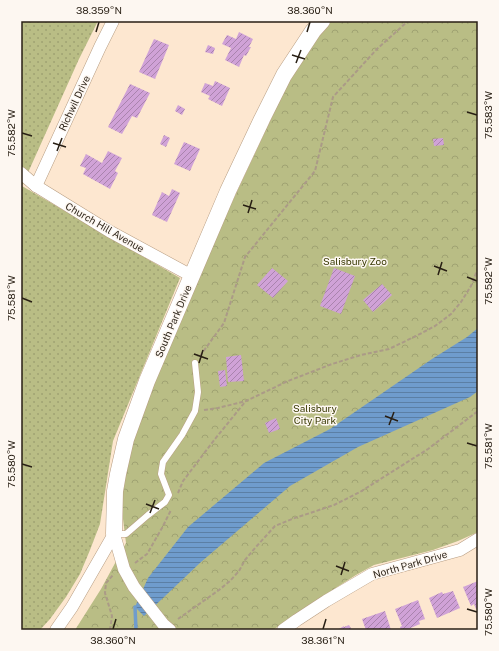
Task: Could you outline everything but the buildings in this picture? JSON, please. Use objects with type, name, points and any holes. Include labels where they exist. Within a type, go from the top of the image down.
[{"type":"street","name":"Richwil Drive","points":[[36,186],[113,21]]},
{"type":"street","name":"South Park Drive","points":[[56,630],[72,607],[114,534],[115,491],[126,438],[147,381],[231,185],[284,74],[313,31],[322,21]]},
{"type":"street","name":"Church Hill Avenue","points":[[21,173],[36,186],[109,231],[192,276]]},
{"type":"street","points":[[114,534],[124,569],[134,586],[151,609],[170,630]]},
{"type":"street","name":"North Park Drive","points":[[283,630],[372,574],[460,550],[478,539]]},
{"type":"lane","points":[[114,534],[126,534],[166,502],[169,495],[161,474],[163,462],[182,435],[195,411],[198,392],[195,363]]},
{"type":"path","points":[[195,363],[224,323],[245,257],[315,171],[333,97],[377,49],[408,21]]},
{"type":"path","points":[[195,411],[218,408],[246,401],[288,381],[332,364],[389,348],[416,336],[435,326],[451,314],[471,286],[478,268]]},
{"type":"path","points":[[177,494],[184,481],[215,439],[246,401]]},
{"type":"path","points":[[178,619],[230,581],[239,571],[245,560],[275,526],[334,504],[360,492],[428,449],[478,411]]},
{"type":"path","points":[[134,564],[147,554],[162,528],[171,508]]},
{"type":"path","points":[[110,630],[112,616],[105,593],[106,583],[114,573]]},
{"type":"green space","points":[[21,21],[98,21],[79,59],[22,186],[180,278],[113,441],[100,524],[90,550],[80,574],[66,597],[40,630],[21,630]]},
{"type":"green space","name":"Salisbury Zoo","points":[[326,21],[478,21],[478,532],[433,550],[374,565],[309,605],[273,630],[75,630],[101,589],[126,543],[121,503],[126,462],[129,450],[187,298],[293,72]]},
{"type":"water","points":[[478,328],[478,391],[470,397],[358,447],[290,486],[201,562],[144,616],[135,607],[148,578],[188,527],[264,463],[330,429],[432,359],[467,337]]},
{"type":"waterway","points":[[135,607],[136,630]]},
{"type":"park label","name":"Salisbury City Park","points":[[315,414]]}]
